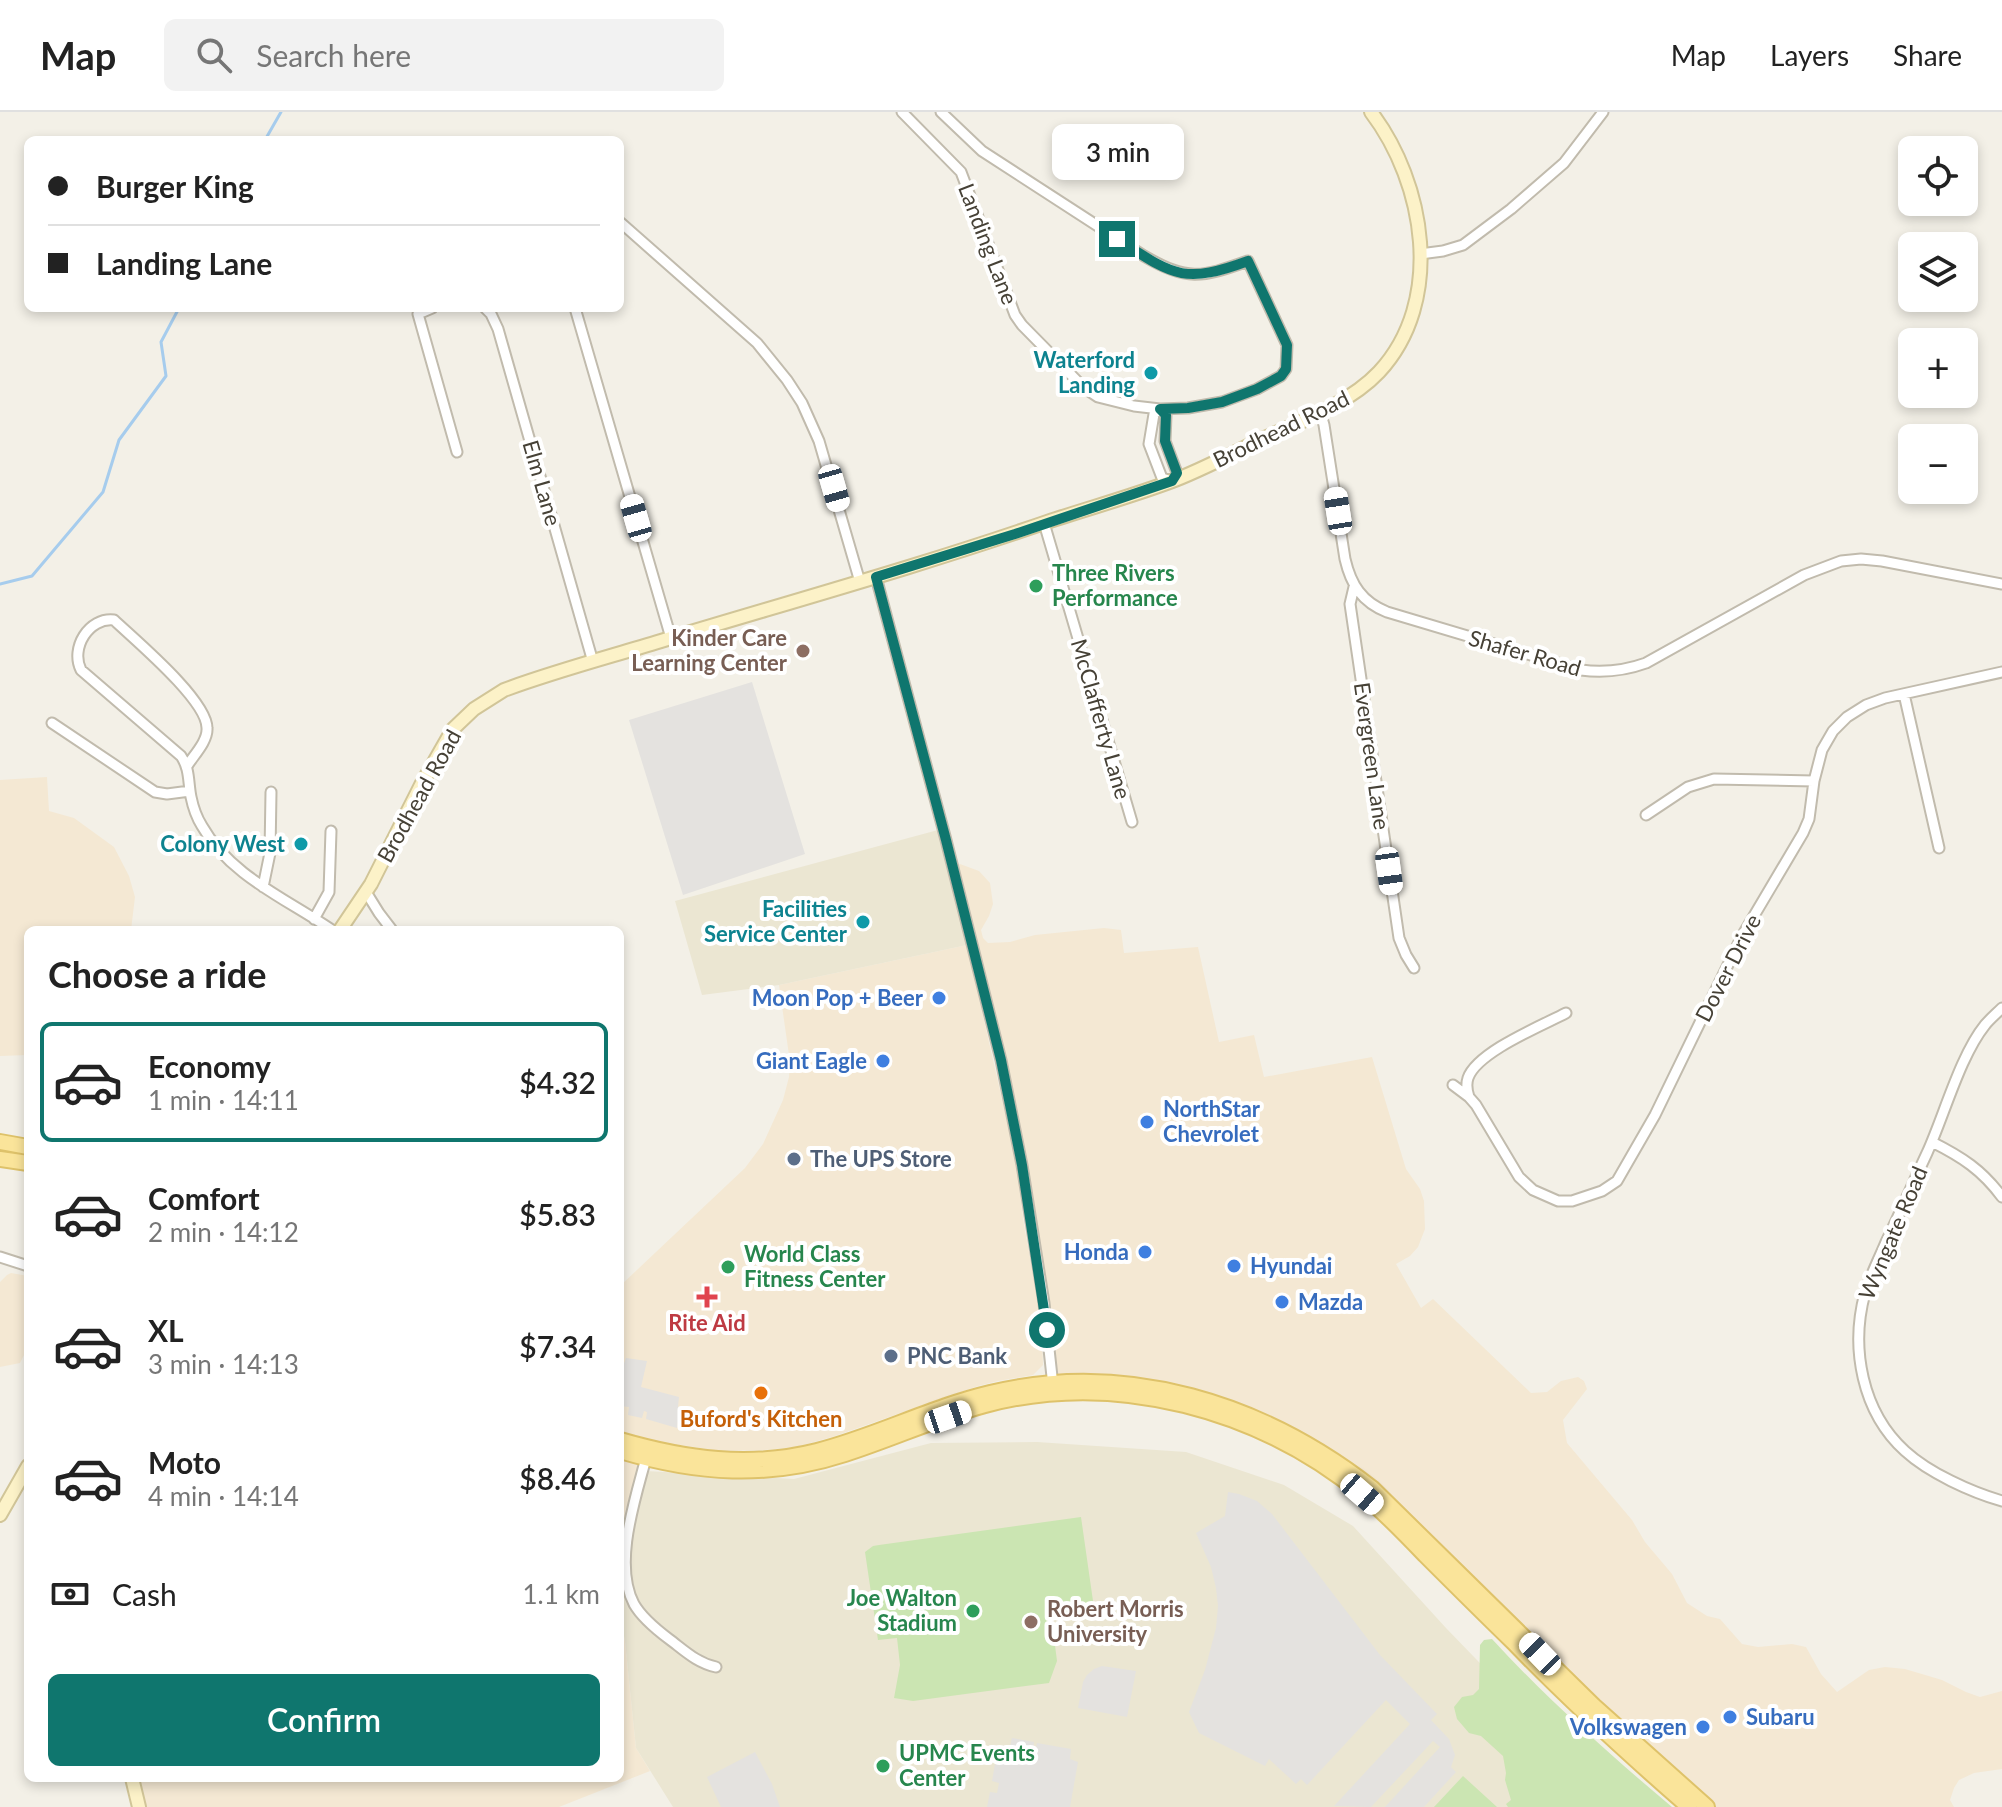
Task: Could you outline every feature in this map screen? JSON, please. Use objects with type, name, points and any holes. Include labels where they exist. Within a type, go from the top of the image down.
[{"type":"main road","name":"Brodhead Road","points":[[343,926],[366,892],[453,729],[465,716],[504,690],[876,577],[1172,481],[1320,411],[1365,385],[1388,362],[1411,319],[1420,254],[1419,225],[1406,173],[1396,149],[1371,112]]},
{"type":"main road","points":[[0,1142],[24,1146]]},
{"type":"main road","points":[[0,1159],[24,1162]]},
{"type":"main road","points":[[624,1441],[695,1457],[741,1460],[781,1458],[839,1444],[968,1399],[1008,1389],[1113,1383],[1190,1395],[1287,1431],[1333,1458],[1387,1501],[1603,1715],[1707,1807]]},
{"type":"main road","points":[[624,1452],[678,1466],[722,1471],[784,1469],[844,1454],[987,1404],[1053,1388],[1123,1394],[1220,1415],[1260,1431],[1315,1460],[1379,1509],[1570,1700],[1689,1807]]},
{"type":"main road","points":[[0,1515],[24,1473]]},
{"type":"main road","points":[[133,1782],[139,1807]]},
{"type":"street","name":"Landing Lane","points":[[902,112],[961,172],[1015,315],[1083,387],[1098,397],[1134,406],[1188,408],[1231,400],[1281,376],[1286,369],[1287,345],[1248,261],[1206,274],[1187,275],[1167,269],[982,151],[941,112]]},
{"type":"street","points":[[1420,254],[1463,245],[1511,209],[1564,163],[1603,112]]},
{"type":"street","points":[[624,226],[757,343],[787,380],[802,403],[819,441],[860,582]]},
{"type":"street","points":[[423,312],[418,314],[457,452]]},
{"type":"street","name":"Elm Lane","points":[[488,312],[495,321],[502,343],[593,662]]},
{"type":"street","points":[[576,312],[671,638]]},
{"type":"street","points":[[1160,409],[1166,415],[1165,441],[1177,473],[1172,481],[1162,478],[1149,444],[1154,414],[1160,409]]},
{"type":"street","points":[[1320,411],[1345,559],[1354,587]]},
{"type":"street","name":"McClafferty Lane","points":[[1044,523],[1132,822]]},
{"type":"street","name":"Shafer Road","points":[[1354,587],[1366,601],[1387,612],[1551,662],[1598,672],[1627,669],[1654,660],[1804,575],[1841,561],[1882,561],[2002,584]]},
{"type":"street","points":[[876,577],[1001,1060],[1044,1303],[1053,1388]]},
{"type":"street","name":"Evergreen Lane","points":[[1354,587],[1350,604],[1399,938],[1414,968]]},
{"type":"street","points":[[187,766],[207,734],[203,713],[178,682],[114,620],[98,623],[79,642],[77,660],[81,670],[178,752],[187,766],[194,808],[214,844],[263,887],[325,926]]},
{"type":"street","name":"Dover Drive","points":[[1469,1097],[1482,1113],[1519,1177],[1533,1190],[1558,1201],[1572,1201],[1602,1191],[1617,1181],[1655,1115],[1742,936],[1803,833],[1827,740],[1840,723],[1866,705],[2002,672]]},
{"type":"street","points":[[1904,694],[1939,848]]},
{"type":"street","points":[[52,723],[155,792],[190,791]]},
{"type":"street","points":[[1646,815],[1688,787],[1714,779],[1814,781]]},
{"type":"street","points":[[263,887],[270,853],[271,792]]},
{"type":"street","points":[[314,919],[329,892],[331,831]]},
{"type":"street","points":[[366,892],[389,926]]},
{"type":"street","name":"Wyngate Road","points":[[2002,1008],[1985,1025],[1969,1051],[1866,1290],[1859,1328],[1860,1366],[1868,1396],[1885,1429],[1924,1466],[1960,1485],[2002,1501]]},
{"type":"street","points":[[1469,1097],[1467,1080],[1487,1054],[1566,1013]]},
{"type":"street","points":[[1453,1085],[1469,1097]]},
{"type":"street","points":[[1932,1142],[1961,1157],[1986,1177],[2002,1197]]},
{"type":"street","points":[[0,1257],[24,1265]]},
{"type":"street","points":[[646,1458],[626,1550],[627,1584],[635,1606],[660,1632],[701,1664],[716,1667]]},
{"type":"shaded area","points":[[752,682],[805,854],[683,895],[629,720]]},
{"type":"shaded area","points":[[47,777],[49,811],[74,818],[114,847],[129,876],[135,897],[131,926],[24,926],[24,1055],[0,1056],[0,780]]},
{"type":"shaded area","points":[[938,830],[967,945],[779,985],[702,995],[675,901]]},
{"type":"shaded area","points":[[960,864],[979,871],[990,883],[993,904],[981,930],[988,943],[1104,928],[1121,930],[1124,953],[1198,947],[1219,1042],[1254,1035],[1264,1077],[1372,1057],[1406,1169],[1424,1201],[1425,1229],[1418,1247],[1396,1264],[1421,1308],[1433,1299],[1531,1393],[1547,1392],[1561,1381],[1578,1377],[1584,1381],[1587,1389],[1563,1420],[1567,1443],[1632,1520],[1645,1542],[1672,1574],[1687,1603],[1707,1616],[1720,1619],[1742,1644],[1806,1647],[1821,1674],[1837,1692],[1869,1670],[1885,1667],[1905,1669],[1942,1680],[1980,1697],[2002,1691],[2002,1769],[1974,1773],[1959,1780],[1950,1800],[1954,1807],[1707,1807],[1287,1431],[1053,1383],[1022,1165],[953,866]]},
{"type":"shaded area","points":[[967,945],[1016,1161],[1038,1301],[1043,1365],[1033,1375],[978,1386],[796,1447],[719,1451],[681,1445],[678,1454],[653,1449],[624,1565],[624,1282],[745,1168],[763,1144],[783,1100],[789,1077],[790,1062],[779,985]]},
{"type":"shaded area","points":[[7,1275],[24,1275],[24,1355],[20,1363],[0,1367],[0,1282]]},
{"type":"shaded area","points":[[626,1358],[647,1361],[641,1387],[679,1397],[677,1428],[646,1419],[647,1412],[644,1411],[642,1418],[628,1415],[629,1407],[624,1406]]},
{"type":"shaded area","name":"Robert Morris University","points":[[1037,1442],[1186,1452],[1284,1485],[1353,1526],[1563,1749],[1600,1807],[673,1807],[636,1748],[624,1636],[624,1566],[646,1471],[794,1479],[931,1443]]},
{"type":"shaded area","points":[[1228,1492],[1257,1501],[1272,1514],[1380,1655],[1437,1714],[1431,1720],[1449,1739],[1455,1755],[1451,1767],[1456,1772],[1424,1807],[1385,1807],[1440,1747],[1433,1741],[1371,1807],[1334,1806],[1410,1724],[1386,1700],[1307,1785],[1301,1779],[1296,1784],[1269,1759],[1265,1766],[1199,1733],[1189,1712],[1205,1670],[1216,1628],[1218,1606],[1211,1567],[1196,1533],[1225,1516]]},
{"type":"shaded area","points":[[624,1636],[636,1748],[650,1771],[624,1781]]},
{"type":"shaded area","points":[[1102,1666],[1136,1671],[1127,1717],[1078,1708],[1087,1675]]},
{"type":"shaded area","points":[[1012,1738],[1034,1742],[1035,1752],[1037,1743],[1071,1749],[1070,1759],[1078,1762],[1070,1807],[987,1807],[990,1792],[997,1793],[999,1783],[992,1781],[998,1747],[1010,1747]]},
{"type":"shaded area","points":[[755,1752],[780,1807],[721,1807],[707,1777]]},
{"type":"shaded area","points":[[133,1782],[622,1782],[559,1807],[139,1807]]},
{"type":"green space","name":"Joe Walton Stadium","points":[[1081,1517],[1094,1608],[1051,1614],[1057,1661],[1049,1683],[913,1701],[894,1698],[900,1665],[897,1638],[878,1640],[865,1552],[879,1545]]},
{"type":"green space","points":[[1492,1639],[1579,1726],[1672,1807],[1508,1807],[1506,1804],[1511,1800],[1503,1756],[1481,1736],[1469,1733],[1457,1719],[1454,1707],[1462,1697],[1473,1695],[1479,1689],[1480,1645],[1484,1640]]},
{"type":"green space","points":[[1463,1776],[1497,1807],[1434,1807]]},
{"type":"waterway","points":[[267,136],[281,112]]},
{"type":"waterway","points":[[0,584],[32,576],[103,492],[119,440],[166,376],[161,342],[177,312]]},
{"type":"place","name":"Waterford Landing","points":[[1151,373]]},
{"type":"place","name":"Three Rivers Performance","points":[[1036,586]]},
{"type":"place","name":"Kinder Care Learning Center","points":[[803,651]]},
{"type":"place","name":"Colony West","points":[[301,844]]},
{"type":"place","name":"Facilities Service Center","points":[[863,922]]},
{"type":"place","name":"Moon Pop + Beer","points":[[939,998]]},
{"type":"place","name":"Giant Eagle","points":[[883,1061]]},
{"type":"place","name":"NorthStar Chevrolet","points":[[1147,1122]]},
{"type":"place","name":"The UPS Store","points":[[794,1159]]},
{"type":"place","name":"Honda","points":[[1145,1252]]},
{"type":"place","name":"Hyundai","points":[[1234,1266]]},
{"type":"place","name":"World Class Fitness Center","points":[[728,1267]]},
{"type":"place","name":"Rite Aid","points":[[707,1297]]},
{"type":"place","name":"Mazda","points":[[1282,1302]]},
{"type":"place","name":"PNC Bank","points":[[891,1356]]},
{"type":"place","name":"Buford's Kitchen","points":[[761,1393]]},
{"type":"place","name":"Joe Walton Stadium","points":[[973,1611]]},
{"type":"place","name":"Robert Morris University","points":[[1031,1622]]},
{"type":"place","name":"Subaru","points":[[1730,1717]]},
{"type":"place","name":"Volkswagen","points":[[1703,1727]]},
{"type":"place","name":"UPMC Events Center","points":[[883,1766]]},
{"type":"route","points":[[1047,1330],[1012,1108],[946,840],[876,577],[1172,481],[1177,473],[1165,441],[1166,415],[1160,409],[1205,406],[1240,397],[1281,376],[1286,369],[1287,345],[1248,261],[1206,274],[1187,275],[1167,269],[1117,239]]}]
